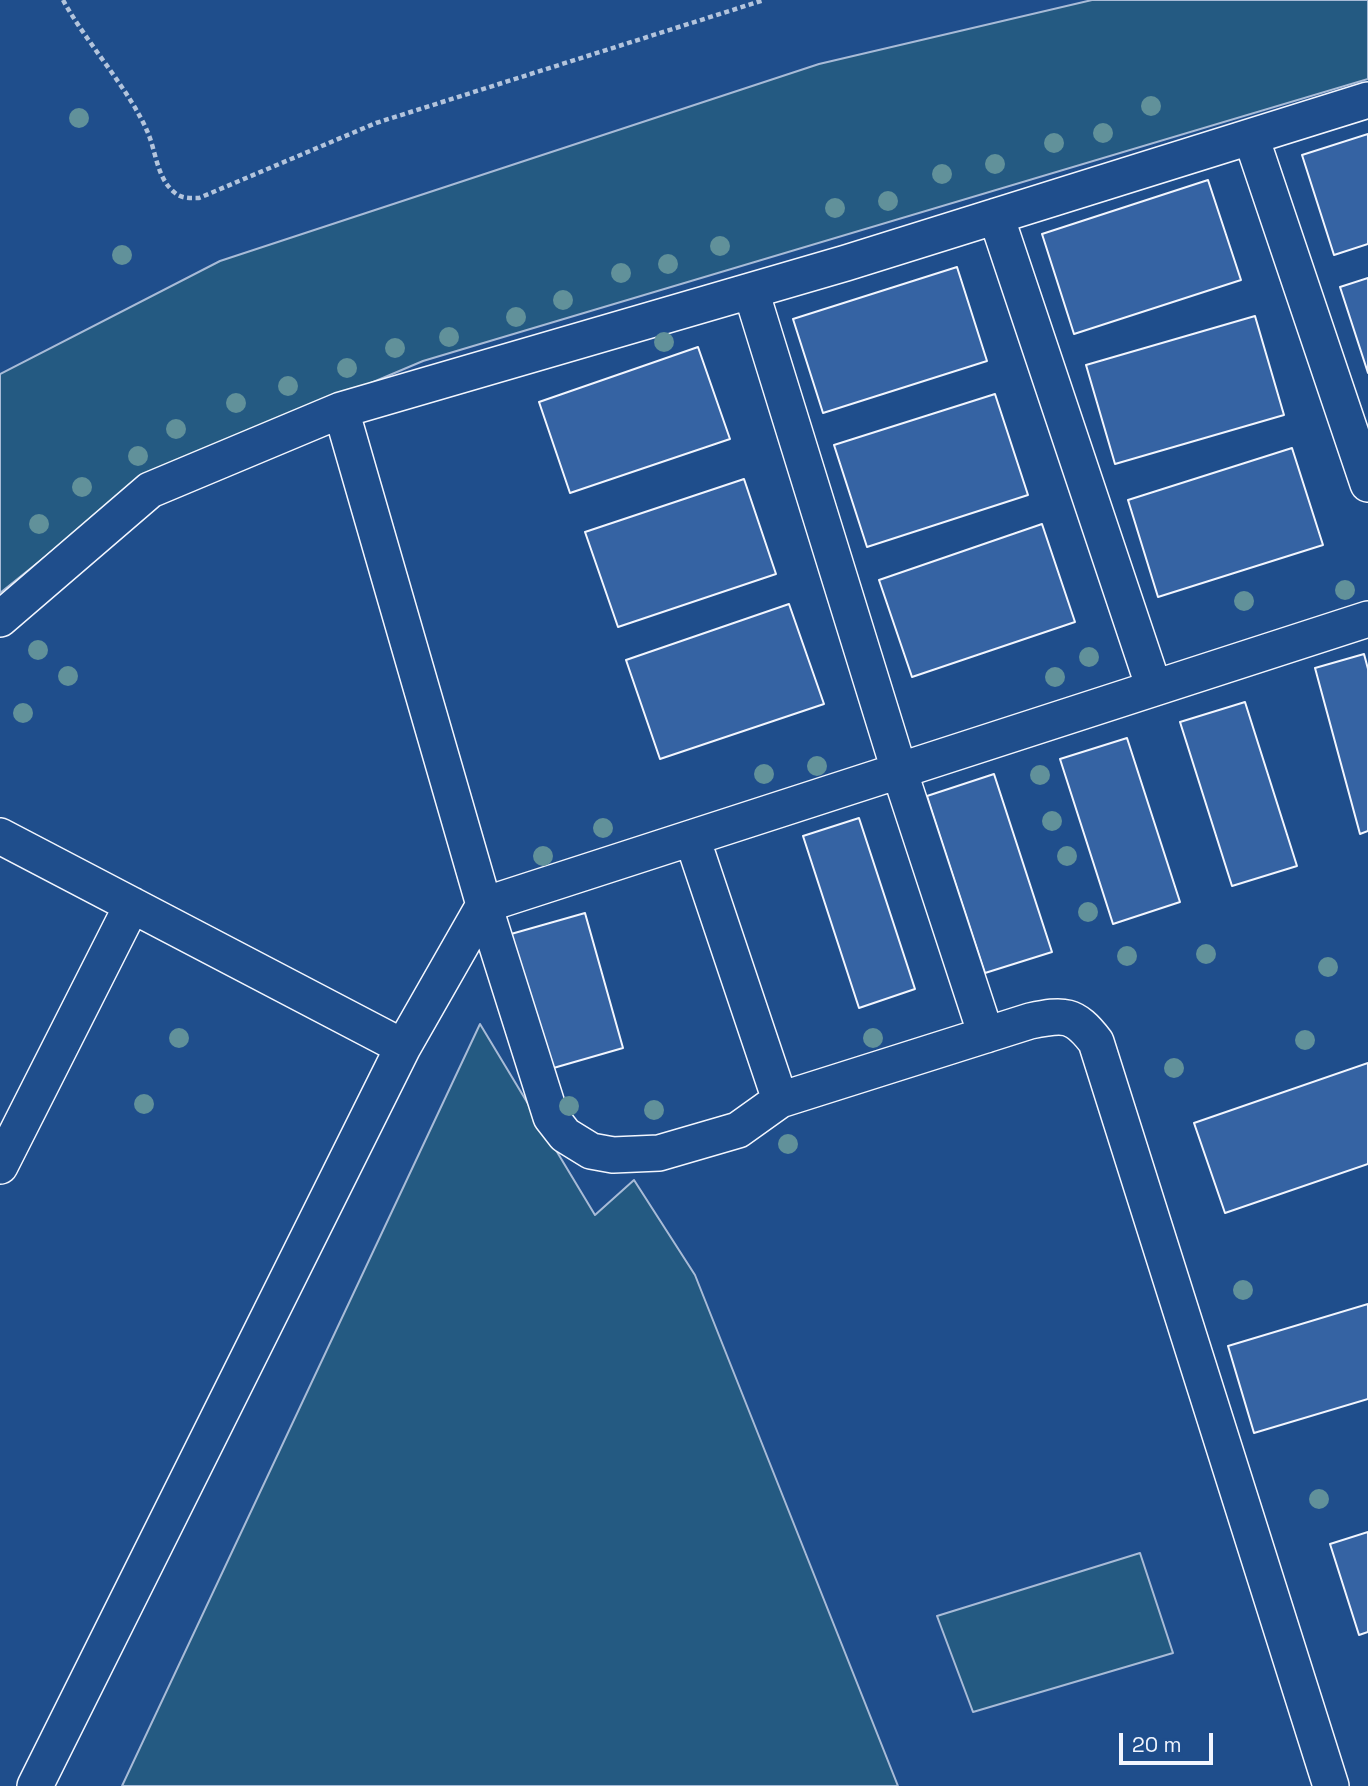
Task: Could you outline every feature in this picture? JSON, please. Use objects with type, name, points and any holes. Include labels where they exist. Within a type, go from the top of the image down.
[{"type":"lane","points":[[0,619],[150,490],[341,410],[751,291],[1368,100]]},
{"type":"lane","points":[[1251,137],[1368,484]]},
{"type":"lane","points":[[996,216],[1154,688]]},
{"type":"lane","points":[[751,291],[899,770],[986,1035]]},
{"type":"lane","points":[[341,410],[484,905],[551,1117],[565,1135],[590,1151],[613,1155],[659,1153],[738,1130],[780,1100],[1057,1015],[1080,1021],[1096,1042],[1331,1786]]},
{"type":"lane","points":[[35,1786],[403,1047],[484,905],[1368,619]]},
{"type":"lane","points":[[0,836],[403,1047]]},
{"type":"lane","points":[[692,838],[780,1100]]},
{"type":"lane","points":[[0,1166],[132,905]]},
{"type":"path","points":[[63,0],[77,27],[148,131],[163,178],[174,193],[186,198],[199,198],[376,123],[458,94],[764,0]]},
{"type":"shaded area","points":[[1092,0],[1368,0],[1368,79],[423,361],[141,480],[0,593],[0,374],[220,261],[819,64]]},
{"type":"shaded area","points":[[480,1024],[595,1215],[634,1180],[695,1275],[898,1786],[122,1786]]},
{"type":"shaded area","points":[[1140,1553],[1173,1653],[973,1712],[937,1616]]},
{"type":"building","points":[[1368,134],[1368,244],[1334,255],[1302,155]]},
{"type":"building","points":[[1208,180],[1241,280],[1074,334],[1042,234]]},
{"type":"building","points":[[957,267],[987,361],[823,413],[793,319]]},
{"type":"building","points":[[1368,278],[1368,373],[1340,287]]},
{"type":"building","points":[[1255,316],[1284,415],[1115,464],[1086,365]]},
{"type":"building","points":[[698,347],[730,439],[570,493],[539,402]]},
{"type":"building","points":[[995,394],[1028,495],[867,547],[834,445]]},
{"type":"building","points":[[1292,448],[1323,545],[1158,597],[1128,500]]},
{"type":"building","points":[[744,479],[776,574],[618,627],[585,532]]},
{"type":"building","points":[[1042,524],[1075,622],[912,677],[879,580]]},
{"type":"building","points":[[789,604],[824,704],[660,759],[626,660]]},
{"type":"building","points":[[1364,654],[1368,669],[1368,831],[1360,834],[1315,668]]},
{"type":"building","points":[[1245,702],[1297,866],[1232,886],[1180,722]]},
{"type":"building","points":[[1127,738],[1180,902],[1113,924],[1060,759]]},
{"type":"building","points":[[994,774],[1052,952],[985,973],[927,796]]},
{"type":"building","points":[[859,818],[915,989],[859,1008],[803,836]]},
{"type":"building","points":[[585,913],[623,1048],[550,1069],[511,934]]},
{"type":"building","points":[[1368,1063],[1368,1164],[1225,1213],[1194,1123]]},
{"type":"building","points":[[1368,1304],[1368,1399],[1254,1433],[1228,1346]]},
{"type":"building","points":[[1368,1532],[1368,1632],[1359,1635],[1330,1544]]}]
